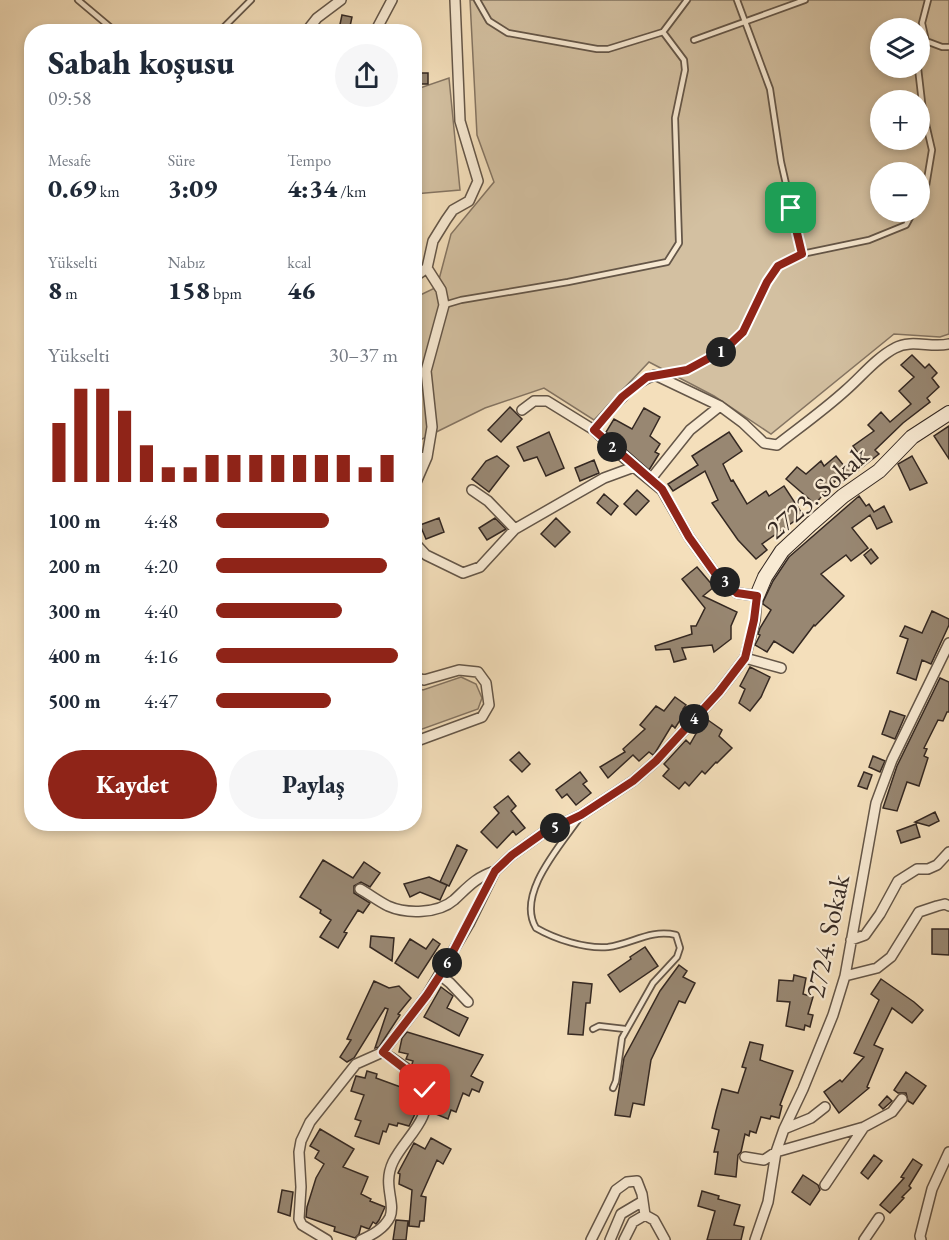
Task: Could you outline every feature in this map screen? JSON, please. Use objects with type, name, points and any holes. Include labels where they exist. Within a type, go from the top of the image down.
[{"type":"street","points":[[312,24],[341,0]]},
{"type":"street","points":[[379,24],[392,0]]},
{"type":"street","points":[[422,271],[427,268],[433,241],[441,227],[453,210],[469,201],[478,181],[460,121],[455,0]]},
{"type":"street","points":[[422,469],[427,457],[432,427],[426,371],[444,304],[441,290],[427,268]]},
{"type":"street","points":[[594,430],[622,397],[647,377],[655,375],[720,406],[764,443],[777,445],[896,347],[911,344],[938,347],[949,344]]},
{"type":"street","points":[[522,410],[534,401],[548,401],[594,430],[662,489],[689,537],[714,572],[737,593],[757,596]]},
{"type":"street","points":[[650,480],[690,430],[720,406]]},
{"type":"street","name":"2723. Sokak","points":[[327,1240],[302,1225],[299,1220],[301,1141],[310,1122],[356,1064],[383,1052],[427,995],[469,924],[495,871],[512,855],[543,833],[581,815],[633,781],[656,761],[719,692],[745,658],[757,596],[782,551],[843,496],[879,471],[912,437],[949,413]]},
{"type":"street","points":[[422,457],[427,457]]},
{"type":"street","points":[[422,551],[426,555],[463,573],[480,567],[515,529],[604,478],[634,467]]},
{"type":"street","points":[[472,489],[488,501],[515,529]]},
{"type":"street","name":"2724. Sokak","points":[[755,1240],[768,1202],[776,1152],[833,1015],[844,976],[876,803],[892,760],[949,643]]},
{"type":"street","points":[[745,658],[781,668]]},
{"type":"street","points":[[422,679],[459,670],[478,672],[486,683],[489,705],[482,717],[422,739]]},
{"type":"street","points":[[851,940],[865,935],[880,914],[898,881],[917,869],[928,869],[937,865],[949,852]]},
{"type":"street","name":"2723. Sokak","points":[[360,889],[390,907],[417,912],[452,902],[479,876],[495,871]]},
{"type":"street","points":[[844,976],[877,968],[891,957],[919,912],[945,904],[949,906]]},
{"type":"street","points":[[440,975],[468,1002]]},
{"type":"street","points":[[361,1240],[382,1228],[390,1218],[392,1209],[387,1180],[392,1163],[408,1137],[420,1125],[425,1114],[425,1090],[422,1082],[383,1052]]},
{"type":"street","points":[[745,1157],[764,1160],[776,1152],[864,1127],[892,1112],[902,1099]]},
{"type":"street","points":[[784,1129],[811,1118],[825,1107]]},
{"type":"street","points":[[825,1185],[864,1127]]},
{"type":"street","points":[[921,1240],[920,1236],[932,1189],[949,1152]]},
{"type":"street","points":[[591,1240],[616,1190],[627,1182],[637,1181],[645,1215]]},
{"type":"street","points":[[610,1240],[621,1214],[643,1201]]},
{"type":"street","points":[[624,1240],[633,1222],[645,1215]]},
{"type":"street","points":[[645,1215],[654,1220],[665,1240]]},
{"type":"street","points":[[864,1240],[879,1218]]},
{"type":"lane","points":[[78,0],[106,24]]},
{"type":"lane","points":[[227,24],[251,0]]},
{"type":"lane","points":[[477,0],[489,21],[508,33],[590,49],[608,49],[663,32],[687,0]]},
{"type":"lane","points":[[736,0],[770,89],[781,162],[802,254]]},
{"type":"lane","points":[[694,40],[805,0]]},
{"type":"lane","points":[[923,18],[928,0]]},
{"type":"lane","points":[[444,304],[668,262],[679,243],[675,118],[685,70],[684,60],[663,32]]},
{"type":"lane","points":[[930,42],[949,47]]},
{"type":"lane","points":[[919,78],[923,111],[932,150],[930,162]]},
{"type":"lane","points":[[655,375],[687,370],[724,350],[743,332],[767,282],[778,266],[802,254],[869,240],[906,225],[908,222]]},
{"type":"lane","points":[[581,815],[537,883],[532,896],[530,915],[536,928],[544,933],[595,946],[608,946],[654,933],[676,935],[680,948],[677,957],[653,983],[626,1029],[622,1038],[616,1082],[613,1088]]},
{"type":"lane","points":[[593,1029],[599,1026],[626,1029]]},
{"type":"shaded area","points":[[470,0],[949,0],[949,334],[940,337],[894,334],[771,434],[714,396],[649,362],[594,420],[544,388],[485,408],[422,439],[422,294],[437,287],[451,234],[494,182],[477,135]]},
{"type":"shaded area","points":[[449,78],[460,190],[422,193],[422,87]]},
{"type":"shaded area","points":[[461,677],[476,684],[482,698],[478,709],[422,729],[423,690]]},
{"type":"building","points":[[342,15],[352,17],[350,24],[340,24]]},
{"type":"building","points":[[422,73],[428,73],[428,84],[422,84]]},
{"type":"building","points":[[912,355],[925,368],[929,364],[937,373],[932,378],[939,387],[927,398],[930,402],[903,423],[875,450],[879,454],[841,484],[837,479],[815,504],[786,479],[797,467],[806,474],[821,461],[824,466],[836,456],[845,467],[860,456],[853,446],[874,431],[868,425],[881,412],[890,422],[911,404],[899,391],[914,377],[901,365]]},
{"type":"building","points":[[510,407],[522,419],[501,442],[488,430]]},
{"type":"building","points":[[644,408],[660,417],[650,436],[660,444],[655,452],[659,454],[649,470],[606,432],[614,419],[632,429]]},
{"type":"building","points":[[949,426],[949,459],[934,436]]},
{"type":"building","points":[[549,432],[564,468],[546,476],[537,457],[524,461],[517,447]]},
{"type":"building","points":[[729,432],[742,451],[723,464],[731,481],[733,480],[747,504],[766,491],[769,496],[784,486],[803,515],[762,544],[767,550],[756,559],[738,540],[712,503],[718,500],[705,471],[673,491],[668,484],[698,465],[692,456]]},
{"type":"building","points":[[497,456],[509,466],[489,492],[472,479],[486,461]]},
{"type":"building","points":[[912,456],[927,483],[910,490],[898,464]]},
{"type":"building","points":[[594,460],[599,473],[580,481],[575,468]]},
{"type":"building","points":[[637,490],[649,501],[636,515],[624,504]]},
{"type":"building","points":[[604,494],[618,506],[611,515],[597,503]]},
{"type":"building","points":[[859,496],[866,506],[869,504],[874,512],[884,506],[892,522],[877,529],[870,515],[852,528],[868,548],[851,561],[846,555],[821,574],[844,596],[814,625],[793,653],[774,641],[767,652],[755,645],[760,635],[758,634],[760,628],[771,610],[763,602],[773,581],[789,557]]},
{"type":"building","points":[[439,518],[444,532],[426,539],[422,524]]},
{"type":"building","points":[[495,518],[506,529],[487,540],[479,528]]},
{"type":"building","points":[[556,518],[570,532],[555,547],[541,534]]},
{"type":"building","points":[[871,549],[878,558],[871,564],[864,555]]},
{"type":"building","points":[[697,567],[714,587],[703,596],[737,612],[731,626],[731,639],[714,652],[712,645],[682,648],[686,659],[674,662],[670,649],[656,650],[655,646],[692,634],[691,626],[696,626],[705,608],[682,579]]},
{"type":"building","points":[[932,611],[949,619],[949,625],[931,664],[922,660],[916,680],[897,673],[908,639],[900,636],[905,626],[922,633]]},
{"type":"building","points":[[750,667],[770,677],[761,697],[750,711],[739,703],[745,689],[740,686]]},
{"type":"building","points":[[940,678],[949,682],[949,712],[943,721],[938,720],[924,748],[927,749],[924,756],[928,758],[919,786],[907,782],[897,811],[883,808],[897,766]]},
{"type":"building","points":[[675,697],[686,705],[683,709],[686,711],[675,728],[672,725],[655,753],[653,755],[649,752],[639,761],[633,755],[608,778],[600,767],[625,752],[623,749],[645,729],[640,725],[656,706],[664,711]]},
{"type":"building","points":[[890,711],[905,716],[895,739],[882,734]]},
{"type":"building","points":[[705,718],[722,730],[719,736],[732,748],[705,774],[702,771],[689,786],[685,782],[679,789],[663,776],[669,769],[664,764],[686,740],[690,744]]},
{"type":"building","points":[[519,752],[530,764],[522,772],[510,760]]},
{"type":"building","points":[[873,756],[885,761],[880,772],[869,767]]},
{"type":"building","points":[[580,772],[587,781],[583,784],[591,793],[576,805],[567,794],[562,798],[556,790]]},
{"type":"building","points":[[864,772],[872,775],[867,789],[858,786]]},
{"type":"building","points":[[508,796],[516,806],[511,811],[525,828],[516,835],[513,831],[497,848],[481,832],[499,813],[494,807]]},
{"type":"building","points":[[935,812],[939,821],[929,826],[915,822]]},
{"type":"building","points":[[916,824],[920,837],[901,843],[897,831]]},
{"type":"building","points":[[457,845],[467,850],[449,886],[440,882]]},
{"type":"building","points":[[323,860],[353,878],[364,862],[380,873],[370,887],[361,882],[354,886],[354,893],[370,903],[363,913],[358,910],[344,932],[347,933],[338,948],[320,937],[331,920],[320,913],[321,910],[300,897]]},
{"type":"building","points":[[429,877],[447,885],[440,900],[420,892],[410,897],[404,884]]},
{"type":"building","points":[[932,929],[949,929],[949,955],[932,954]]},
{"type":"building","points":[[371,936],[394,938],[392,961],[370,947]]},
{"type":"building","points":[[410,939],[426,949],[433,939],[440,944],[418,978],[395,963]]},
{"type":"building","points":[[645,947],[658,966],[620,992],[608,975]]},
{"type":"building","points":[[679,965],[687,971],[683,977],[695,983],[685,1003],[679,1001],[651,1060],[644,1105],[633,1103],[630,1117],[615,1115],[624,1058],[660,991]]},
{"type":"building","points":[[794,975],[806,978],[803,994],[813,997],[808,1014],[813,1015],[810,1027],[805,1025],[804,1030],[786,1026],[790,1002],[777,1001],[779,980],[793,981]]},
{"type":"building","points":[[881,979],[923,1010],[912,1023],[892,1008],[874,1045],[883,1049],[867,1087],[869,1088],[839,1113],[824,1092],[840,1080],[842,1082],[864,1057],[854,1053],[879,1000],[871,994]]},
{"type":"building","points":[[374,981],[389,988],[399,986],[411,998],[398,1014],[400,1015],[379,1047],[375,1048],[388,1009],[385,1008],[354,1058],[347,1062],[340,1057],[351,1040],[347,1039]]},
{"type":"building","points":[[573,982],[592,984],[590,1003],[586,1003],[583,1035],[568,1034]]},
{"type":"building","points":[[441,987],[453,996],[447,1008],[468,1018],[459,1036],[424,1017]]},
{"type":"building","points":[[407,1032],[483,1055],[471,1076],[483,1082],[479,1092],[472,1089],[469,1096],[463,1093],[456,1112],[451,1110],[448,1119],[436,1114],[447,1086],[428,1079],[412,1064],[413,1061],[406,1059],[408,1054],[399,1052],[402,1038]]},
{"type":"building","points":[[750,1042],[763,1045],[760,1060],[793,1071],[780,1105],[782,1106],[779,1118],[761,1117],[756,1133],[750,1131],[749,1136],[745,1134],[741,1152],[738,1155],[736,1177],[715,1174],[718,1152],[714,1152],[719,1130],[712,1128],[716,1111],[722,1089],[738,1093],[746,1068],[742,1067]]},
{"type":"building","points":[[367,1071],[377,1074],[376,1078],[406,1089],[410,1080],[418,1090],[418,1108],[409,1126],[398,1123],[397,1126],[389,1124],[386,1132],[383,1131],[379,1144],[355,1136],[361,1121],[355,1119],[364,1095],[351,1091],[356,1076],[365,1078]]},
{"type":"building","points":[[906,1072],[926,1086],[913,1104],[908,1101],[906,1093],[898,1093],[894,1090]]},
{"type":"building","points":[[887,1096],[892,1101],[883,1109],[879,1105]]},
{"type":"building","points":[[320,1129],[354,1149],[343,1167],[368,1177],[361,1194],[371,1199],[370,1201],[385,1207],[376,1224],[373,1222],[369,1229],[361,1226],[355,1238],[334,1231],[335,1227],[306,1217],[316,1178],[324,1164],[315,1158],[319,1151],[310,1146]]},
{"type":"building","points":[[431,1138],[451,1149],[443,1164],[437,1160],[421,1196],[426,1197],[424,1221],[420,1221],[419,1227],[409,1226],[412,1190],[399,1184],[400,1174],[398,1173],[414,1143],[425,1149]]},
{"type":"building","points":[[874,1155],[882,1161],[868,1179],[861,1173]]},
{"type":"building","points":[[913,1159],[922,1165],[909,1186],[911,1188],[890,1213],[880,1205],[904,1178],[901,1177]]},
{"type":"building","points":[[803,1175],[818,1185],[820,1190],[810,1205],[792,1192]]},
{"type":"building","points":[[282,1190],[293,1192],[290,1216],[278,1212]]},
{"type":"building","points":[[702,1191],[719,1196],[718,1199],[740,1205],[734,1225],[744,1227],[741,1240],[707,1240],[715,1211],[698,1206]]},
{"type":"building","points":[[396,1220],[408,1221],[406,1240],[393,1240]]},
{"type":"route","points":[[425,1090],[422,1082],[383,1052],[444,969],[495,871],[512,855],[543,833],[581,815],[633,781],[656,761],[719,692],[745,658],[757,596],[737,593],[714,572],[689,537],[662,489],[594,430],[622,397],[647,377],[687,370],[700,364],[724,350],[743,332],[767,282],[778,266],[802,254],[791,208]]}]
